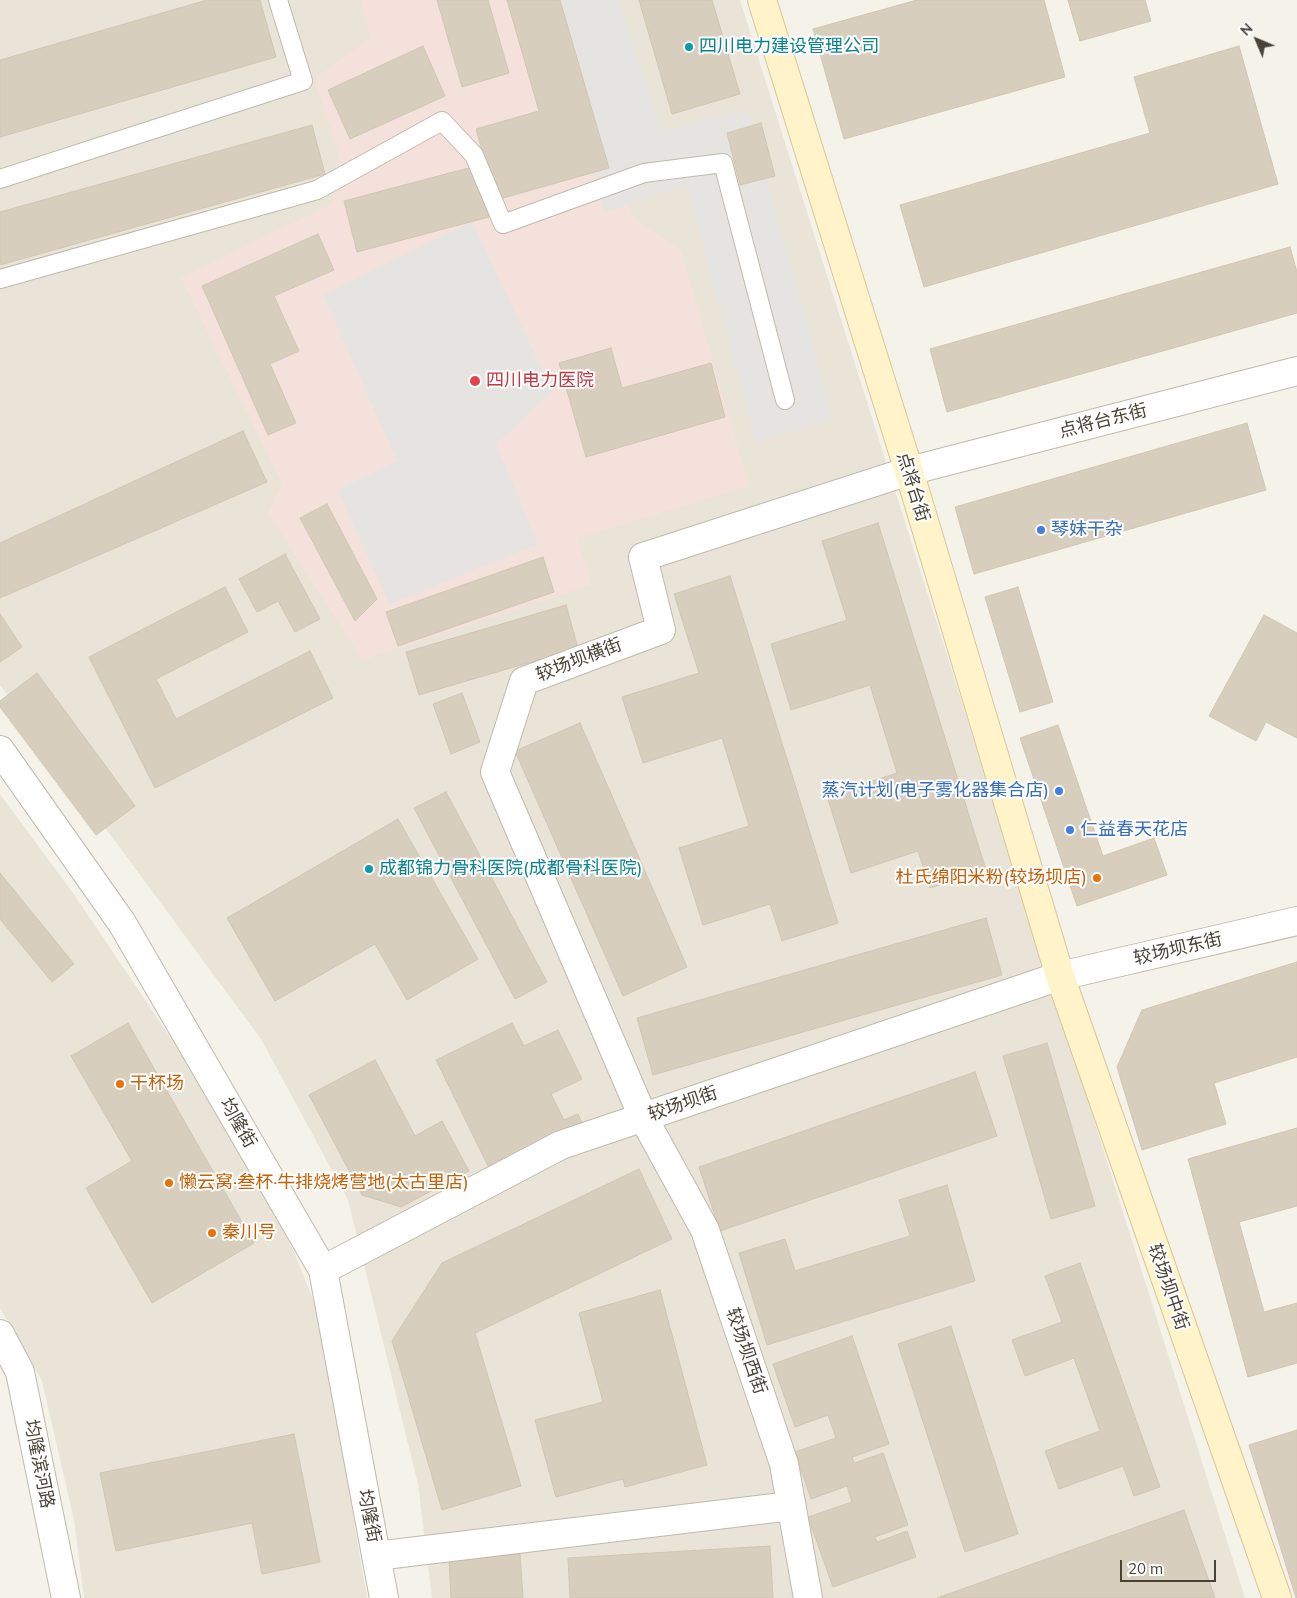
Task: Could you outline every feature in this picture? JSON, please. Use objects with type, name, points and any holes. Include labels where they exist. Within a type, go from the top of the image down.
[{"type":"street","name":"点将台街","points":[[762,0],[909,471],[1060,976]]},
{"type":"street","name":"点将台东街","points":[[909,471],[1297,371]]},
{"type":"street","name":"较场坝横街","points":[[643,1117],[495,772],[524,681],[660,630],[643,558],[909,471]]},
{"type":"street","name":"均隆街","points":[[0,750],[122,923],[323,1270],[384,1598]]},
{"type":"street","name":"较场坝东街","points":[[1060,976],[1297,921]]},
{"type":"street","name":"较场坝街","points":[[323,1270],[561,1145],[1060,976]]},
{"type":"street","name":"较场坝中街","points":[[1060,976],[1277,1598]]},
{"type":"street","name":"较场坝西街","points":[[643,1117],[705,1230],[784,1464],[808,1598]]},
{"type":"street","name":"均隆滨河路","points":[[0,1334],[20,1372],[66,1598]]},
{"type":"street","points":[[376,1556],[791,1506]]},
{"type":"lane","points":[[0,178],[303,81],[278,0]]},
{"type":"lane","points":[[0,279],[317,190],[442,121],[474,155],[503,224],[644,173],[723,163],[785,400]]},
{"type":"shaded area","points":[[0,0],[740,0],[1245,1598],[432,1598],[418,1484],[348,1200],[261,1039],[0,685]]},
{"type":"shaded area","name":"四川电力医院","points":[[361,0],[578,0],[631,215],[681,251],[749,486],[578,538],[591,585],[362,660],[268,513],[282,483],[181,278],[332,204],[339,155],[314,79],[371,37]]},
{"type":"shaded area","points":[[543,0],[619,0],[661,131],[747,109],[833,419],[756,442],[687,185],[605,212]]},
{"type":"shaded area","points":[[472,221],[552,391],[496,444],[538,544],[390,604],[337,490],[397,461],[323,295]]},
{"type":"shaded area","points":[[0,794],[75,896],[181,1053],[281,1220],[319,1314],[367,1598],[84,1598],[74,1520],[42,1381],[0,1308]]},
{"type":"building","points":[[207,0],[260,0],[276,57],[0,137],[0,60]]},
{"type":"building","points":[[437,0],[488,0],[509,73],[462,87]]},
{"type":"building","points":[[507,0],[560,0],[609,168],[496,200],[476,129],[539,111]]},
{"type":"building","name":"四川电力建设管理公司","points":[[639,0],[712,0],[740,94],[672,114]]},
{"type":"building","points":[[917,0],[1044,0],[1065,77],[844,139],[813,29]]},
{"type":"building","points":[[1068,0],[1145,0],[1151,21],[1080,41]]},
{"type":"building","points":[[423,46],[445,96],[350,139],[328,90]]},
{"type":"building","points":[[1239,46],[1278,184],[924,287],[900,205],[1150,133],[1134,77]]},
{"type":"building","points":[[761,123],[775,176],[740,185],[727,133]]},
{"type":"building","points":[[312,125],[325,174],[0,265],[0,212]]},
{"type":"building","points":[[476,166],[489,217],[357,252],[344,201]]},
{"type":"building","points":[[318,234],[334,270],[274,296],[299,351],[270,364],[296,423],[268,435],[202,286]]},
{"type":"building","points":[[1290,247],[1297,272],[1297,313],[947,412],[930,349]]},
{"type":"building","points":[[611,348],[622,388],[711,363],[725,417],[586,457],[559,363]]},
{"type":"building","points":[[1247,423],[1266,490],[974,574],[955,507]]},
{"type":"building","points":[[243,431],[267,482],[0,598],[0,543]]},
{"type":"building","points":[[327,504],[377,599],[355,621],[300,518]]},
{"type":"building","points":[[878,523],[986,870],[930,888],[918,851],[851,873],[827,796],[897,773],[870,685],[791,710],[771,644],[847,620],[822,541]]},
{"type":"building","points":[[285,554],[320,619],[295,632],[278,601],[257,612],[239,579]]},
{"type":"building","points":[[543,557],[554,592],[398,646],[386,612]]},
{"type":"building","points":[[730,576],[838,923],[782,941],[770,904],[703,925],[679,848],[749,826],[722,738],[643,763],[622,697],[699,673],[674,594]]},
{"type":"building","points":[[225,587],[248,632],[156,679],[176,719],[310,651],[333,698],[155,788],[89,657]]},
{"type":"building","points":[[1018,587],[1053,702],[1020,712],[985,597]]},
{"type":"building","points":[[566,605],[578,648],[419,695],[406,652]]},
{"type":"building","points":[[0,614],[22,647],[0,662]]},
{"type":"building","points":[[1264,615],[1297,633],[1297,738],[1266,722],[1256,741],[1209,716]]},
{"type":"building","points":[[37,673],[135,806],[96,835],[0,707],[0,701]]},
{"type":"building","points":[[462,693],[480,742],[451,754],[433,704]]},
{"type":"building","points":[[580,723],[687,967],[623,996],[515,751]]},
{"type":"building","points":[[1058,725],[1103,856],[1154,838],[1167,875],[1077,906],[1020,738]]},
{"type":"building","points":[[446,792],[547,982],[515,999],[414,808]]},
{"type":"building","name":"成都锦力骨科医院(成都骨科医院)","points":[[398,819],[478,959],[407,1000],[375,944],[275,1001],[227,918]]},
{"type":"building","points":[[0,873],[74,964],[52,982],[0,919]]},
{"type":"building","points":[[986,918],[1002,975],[653,1075],[637,1018]]},
{"type":"building","points":[[1297,962],[1297,1057],[1214,1083],[1226,1124],[1142,1150],[1117,1067],[1142,1010]]},
{"type":"building","points":[[128,1023],[254,1243],[152,1303],[86,1188],[132,1161],[71,1056]]},
{"type":"building","points":[[512,1023],[524,1046],[558,1030],[582,1079],[551,1094],[564,1120],[578,1114],[584,1127],[491,1172],[436,1060]]},
{"type":"building","points":[[1047,1043],[1095,1206],[1051,1219],[1003,1056]]},
{"type":"building","points":[[375,1060],[415,1136],[442,1121],[469,1171],[401,1207],[362,1195],[309,1095]]},
{"type":"building","points":[[975,1072],[997,1136],[720,1231],[699,1167]]},
{"type":"building","points":[[1297,1128],[1297,1206],[1239,1222],[1264,1312],[1297,1303],[1297,1363],[1248,1377],[1188,1159]]},
{"type":"building","points":[[639,1169],[672,1239],[475,1333],[521,1486],[442,1510],[392,1341],[442,1263]]},
{"type":"building","points":[[947,1185],[975,1281],[767,1345],[739,1253],[785,1239],[795,1271],[910,1236],[899,1200]]},
{"type":"building","points":[[1080,1263],[1160,1487],[1134,1496],[1123,1466],[1059,1489],[1045,1451],[1100,1431],[1074,1358],[1025,1376],[1012,1340],[1062,1322],[1045,1276]]},
{"type":"building","points":[[660,1290],[707,1465],[625,1487],[623,1479],[556,1497],[535,1420],[603,1402],[579,1313]]},
{"type":"building","points":[[951,1326],[1018,1534],[965,1552],[898,1344]]},
{"type":"building","points":[[852,1336],[889,1444],[852,1457],[854,1463],[883,1453],[908,1525],[875,1537],[877,1542],[907,1531],[916,1557],[833,1587],[808,1517],[852,1502],[847,1486],[811,1499],[795,1452],[836,1438],[828,1415],[795,1427],[773,1364]]},
{"type":"building","points":[[1297,1430],[1297,1598],[1296,1598],[1249,1445]]},
{"type":"building","points":[[294,1434],[320,1562],[262,1574],[252,1523],[116,1551],[100,1473]]},
{"type":"building","points":[[1184,1510],[1215,1598],[937,1598]]},
{"type":"building","points":[[770,1546],[773,1598],[570,1598],[568,1558]]},
{"type":"building","points":[[520,1554],[523,1598],[451,1598],[449,1559]]},
{"type":"place","name":"四川电力建设管理公司","points":[[689,47]]},
{"type":"place","name":"四川电力医院","points":[[475,381]]},
{"type":"place","name":"琴妹干杂","points":[[1041,530]]},
{"type":"place","name":"蒸汽计划(电子雾化器集合店)","points":[[1059,791]]},
{"type":"place","name":"仁益春天花店","points":[[1070,830]]},
{"type":"place","name":"成都锦力骨科医院(成都骨科医院)","points":[[369,869]]},
{"type":"place","name":"杜氏绵阳米粉(较场坝店)","points":[[1097,878]]},
{"type":"place","name":"干杯场","points":[[120,1084]]},
{"type":"place","name":"懒云窝·叁杯·牛排烧烤营地(太古里店)","points":[[169,1183]]},
{"type":"place","name":"秦川号","points":[[212,1233]]}]
